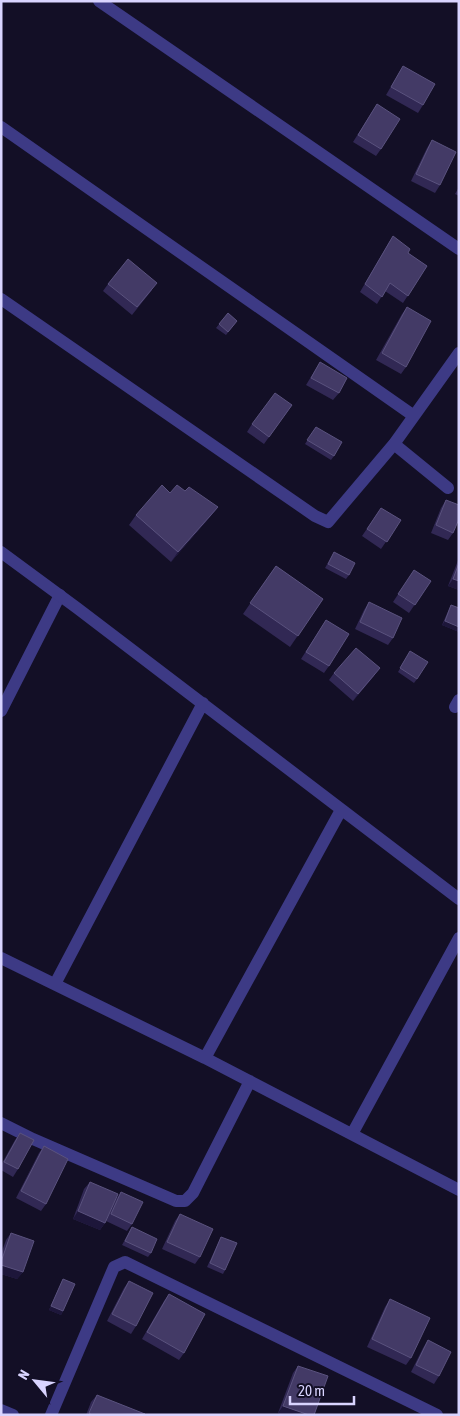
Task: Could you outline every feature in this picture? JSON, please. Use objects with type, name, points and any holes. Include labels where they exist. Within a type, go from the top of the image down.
[{"type":"street","points":[[99,1],[459,250]]},
{"type":"street","points":[[1,127],[414,416]]},
{"type":"street","points":[[1,299],[315,516],[328,522],[394,444],[459,353]]},
{"type":"street","points":[[394,444],[448,488]]},
{"type":"street","points":[[1,552],[459,899]]},
{"type":"street","points":[[1,711],[60,595]]},
{"type":"street","points":[[54,984],[202,703]]},
{"type":"street","points":[[205,1058],[341,810]]},
{"type":"street","points":[[352,1134],[459,938]]},
{"type":"street","points":[[1,958],[205,1058],[459,1190]]},
{"type":"street","points":[[1,1123],[33,1139],[176,1201],[185,1201],[193,1194],[250,1082]]},
{"type":"street","points":[[51,1415],[114,1266],[125,1262],[437,1415]]},
{"type":"street","points":[[1,1410],[13,1415]]},
{"type":"building","points":[[403,66],[435,84],[423,105],[391,87]]},
{"type":"building","points":[[377,104],[400,119],[381,149],[358,135]]},
{"type":"building","points":[[432,140],[456,152],[440,185],[416,174]]},
{"type":"building","points":[[393,236],[410,249],[408,253],[427,266],[408,296],[390,283],[382,297],[365,284]]},
{"type":"building","points":[[128,259],[157,283],[137,307],[108,284]]},
{"type":"building","points":[[407,307],[431,321],[406,367],[382,353]]},
{"type":"building","points":[[228,313],[237,321],[228,332],[219,324]]},
{"type":"building","points":[[320,362],[347,378],[339,393],[311,378]]},
{"type":"building","points":[[275,393],[292,405],[269,437],[252,424]]},
{"type":"building","points":[[316,427],[342,442],[334,456],[307,440]]},
{"type":"building","points":[[162,485],[170,493],[177,485],[185,491],[189,487],[218,507],[178,552],[136,515]]},
{"type":"building","points":[[446,500],[459,505],[459,519],[453,533],[436,525]]},
{"type":"building","points":[[381,508],[401,520],[387,542],[367,529]]},
{"type":"building","points":[[334,552],[355,563],[349,575],[328,564]]},
{"type":"building","points":[[459,563],[459,581],[453,579]]},
{"type":"building","points":[[276,566],[323,599],[298,636],[250,603]]},
{"type":"building","points":[[414,570],[431,581],[415,605],[398,594]]},
{"type":"building","points":[[369,602],[402,618],[393,638],[360,622]]},
{"type":"building","points":[[451,605],[459,608],[459,627],[445,621]]},
{"type":"building","points":[[326,620],[349,634],[329,666],[306,652]]},
{"type":"building","points":[[356,648],[380,668],[358,694],[334,673]]},
{"type":"building","points":[[410,651],[428,662],[417,679],[400,668]]},
{"type":"building","points":[[20,1133],[34,1140],[18,1169],[4,1162]]},
{"type":"building","points":[[44,1146],[68,1159],[46,1204],[21,1191]]},
{"type":"building","points":[[90,1182],[118,1194],[105,1223],[78,1211]]},
{"type":"building","points":[[121,1192],[143,1202],[132,1224],[111,1214]]},
{"type":"building","points":[[180,1214],[213,1229],[200,1257],[167,1242]]},
{"type":"building","points":[[132,1227],[157,1239],[151,1253],[125,1241]]},
{"type":"building","points":[[11,1233],[34,1241],[23,1272],[1,1265]]},
{"type":"building","points":[[221,1237],[237,1243],[225,1270],[210,1263]]},
{"type":"building","points":[[63,1279],[75,1284],[63,1311],[51,1306]]},
{"type":"building","points":[[129,1281],[153,1293],[136,1326],[112,1314]]},
{"type":"building","points":[[169,1294],[205,1314],[184,1353],[147,1332]]},
{"type":"building","points":[[390,1299],[430,1318],[411,1358],[372,1339]]},
{"type":"building","points":[[428,1340],[451,1352],[439,1376],[416,1365]]},
{"type":"building","points":[[298,1366],[328,1376],[314,1415],[283,1406]]},
{"type":"building","points":[[97,1395],[145,1414],[92,1415],[89,1413]]}]
